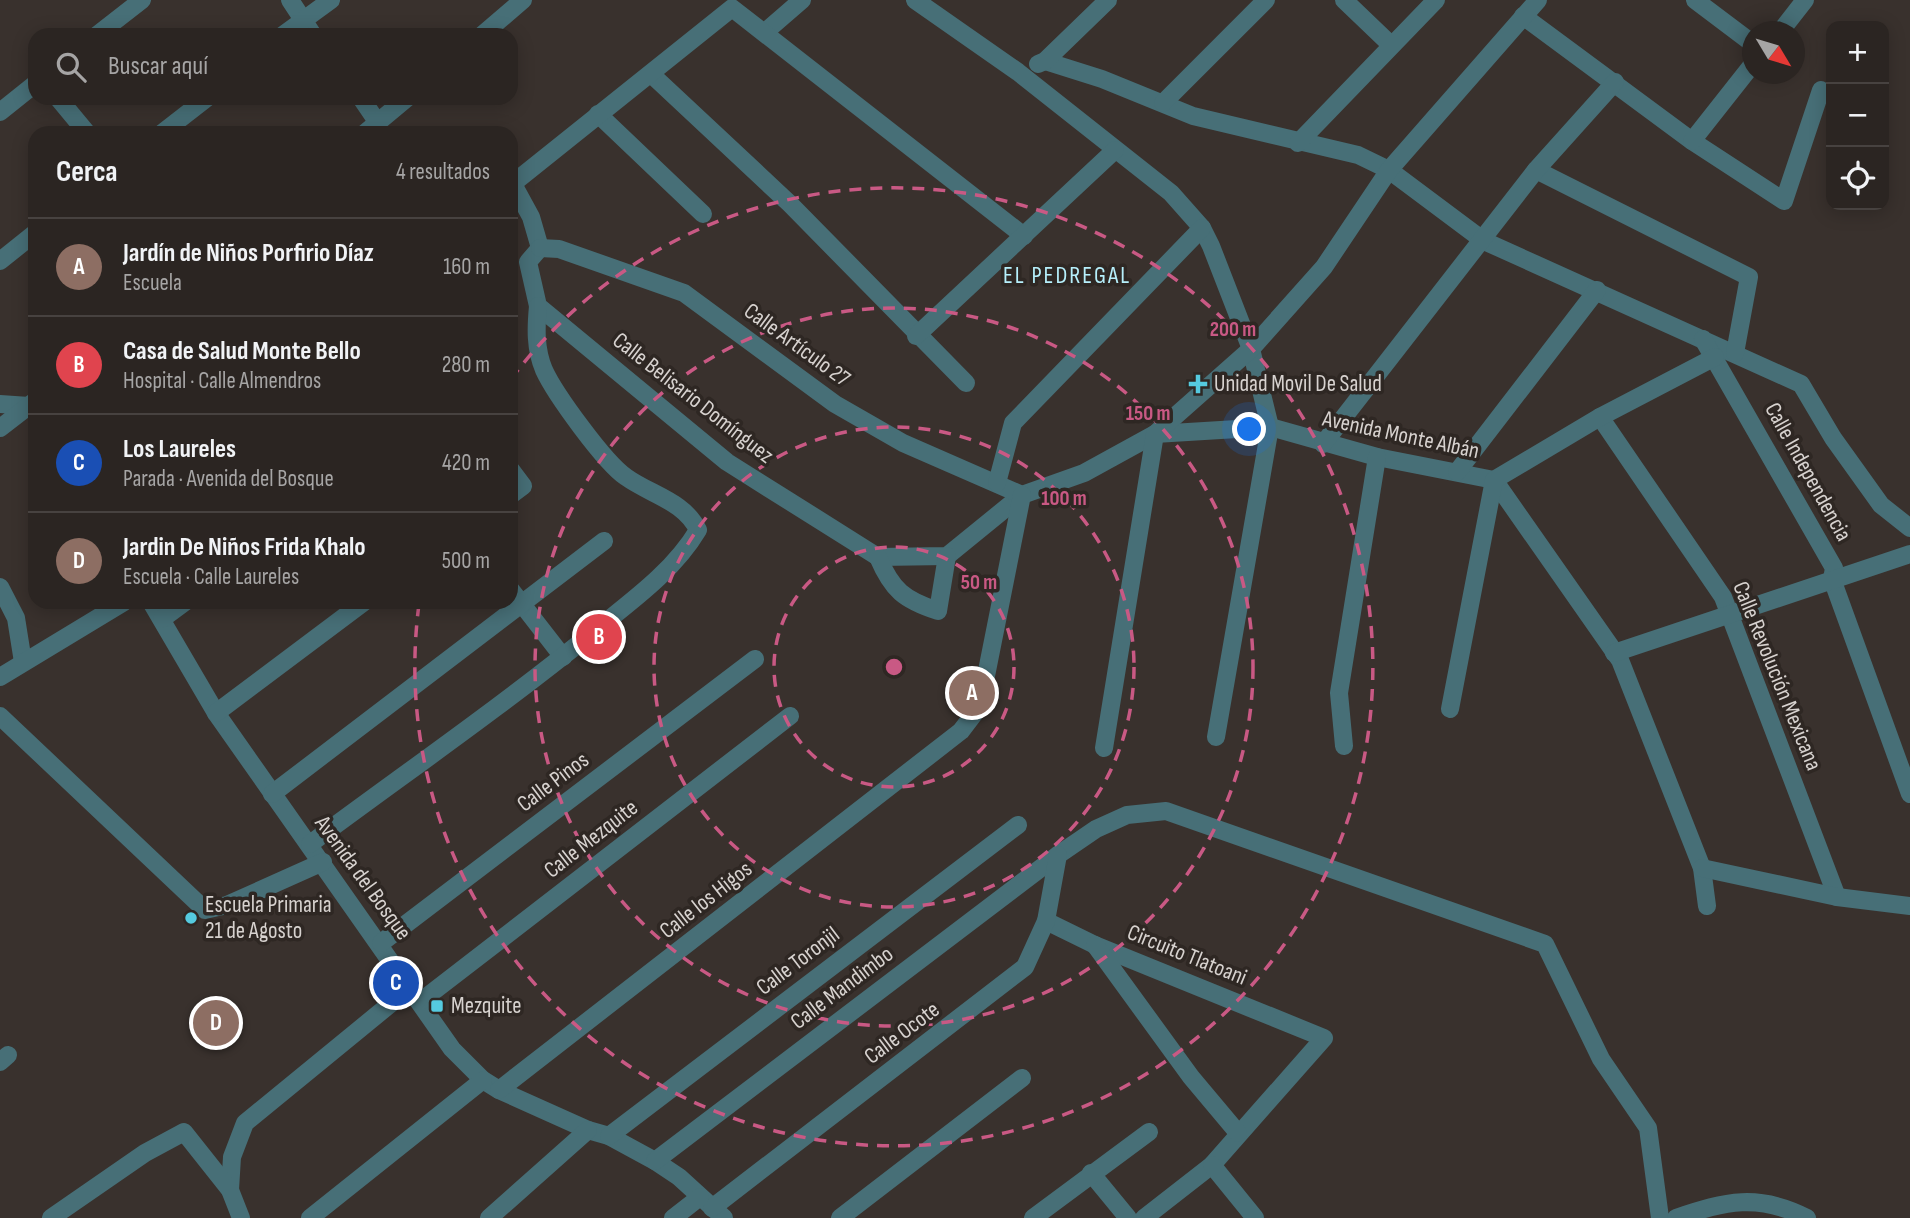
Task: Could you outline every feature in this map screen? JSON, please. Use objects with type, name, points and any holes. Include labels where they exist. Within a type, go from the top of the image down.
[{"type":"street","points":[[106,28],[142,0]]},
{"type":"street","points":[[290,0],[308,28],[331,0]]},
{"type":"street","points":[[490,28],[523,0]]},
{"type":"street","points":[[765,32],[802,0]]},
{"type":"street","points":[[1018,72],[1045,61],[1108,0]]},
{"type":"street","points":[[1163,103],[1266,0]]},
{"type":"street","points":[[1344,0],[1391,45]]},
{"type":"street","points":[[1298,143],[1436,0]]},
{"type":"street","points":[[947,556],[937,611],[911,602],[888,580],[878,557],[947,556],[1022,495],[1084,473],[1155,434],[1251,349],[1324,267],[1389,170],[1538,0]]},
{"type":"street","points":[[1695,0],[1742,35]]},
{"type":"street","points":[[1789,21],[1805,0]]},
{"type":"street","points":[[926,3],[1171,193],[1202,228],[1251,349],[1270,428],[1216,737]]},
{"type":"street","points":[[518,180],[732,8],[1024,236]]},
{"type":"street","points":[[1523,16],[1692,141],[1784,201],[1821,90]]},
{"type":"street","points":[[1045,61],[1102,79],[1194,116],[1298,143],[1358,155],[1389,170],[1484,241],[1801,384],[1833,438],[1881,505],[1910,528]]},
{"type":"street","points":[[651,74],[790,204],[916,336],[965,383]]},
{"type":"street","points":[[1692,141],[1742,78]]},
{"type":"street","points":[[1323,444],[1484,241],[1536,170],[1615,82]]},
{"type":"street","points":[[0,112],[28,90]]},
{"type":"street","points":[[64,105],[81,126]]},
{"type":"street","points":[[171,126],[198,105]]},
{"type":"street","points":[[364,105],[371,126]]},
{"type":"street","points":[[374,126],[399,105]]},
{"type":"street","points":[[598,114],[704,214]]},
{"type":"street","points":[[916,336],[1115,150]]},
{"type":"street","points":[[1536,170],[1749,277],[1735,353]]},
{"type":"street","points":[[310,844],[563,657],[650,586],[688,547],[698,530],[691,516],[624,476],[597,449],[544,370],[537,346],[538,306],[528,262],[540,248],[531,217],[518,195]]},
{"type":"street","points":[[997,483],[1013,423],[1202,228]]},
{"type":"street","points":[[0,261],[28,239]]},
{"type":"street","name":"Calle Artículo 27","points":[[540,248],[559,249],[684,293],[835,404],[903,443],[1022,495]]},
{"type":"street","points":[[1457,472],[1597,290]]},
{"type":"street","name":"Calle Belisario Domínguez","points":[[538,306],[727,462],[878,557]]},
{"type":"street","name":"Calle Independencia","points":[[1696,335],[1715,357],[1834,568],[1832,579],[1910,794]]},
{"type":"street","points":[[1450,709],[1494,481],[1600,418],[1715,357]]},
{"type":"street","points":[[0,404],[28,407]]},
{"type":"street","points":[[0,428],[28,410]]},
{"type":"street","name":"Calle Revolución Mexicana","points":[[1600,418],[1723,597],[1837,897]]},
{"type":"street","name":"Avenida Monte Albán","points":[[1155,434],[1270,428],[1377,457],[1494,481],[1620,660],[1702,868],[1707,906]]},
{"type":"street","points":[[1104,748],[1155,434]]},
{"type":"street","points":[[1344,746],[1339,694],[1377,457]]},
{"type":"street","name":"Calle los Higos","points":[[499,1090],[961,731],[980,706],[1022,495]]},
{"type":"street","points":[[518,595],[604,541]]},
{"type":"street","points":[[1614,653],[1910,554]]},
{"type":"street","points":[[0,587],[16,618],[23,662]]},
{"type":"street","points":[[518,599],[563,657]]},
{"type":"street","points":[[0,677],[112,609]]},
{"type":"street","name":"Avenida del Bosque","points":[[155,609],[216,713],[381,943],[452,1049],[483,1080],[499,1090],[588,1130],[609,1136],[655,1161],[679,1177],[712,1208]]},
{"type":"street","points":[[162,620],[176,609]]},
{"type":"street","points":[[216,713],[355,609]]},
{"type":"street","points":[[272,794],[500,609]]},
{"type":"street","name":"Calle Pinos","points":[[381,943],[755,659]]},
{"type":"street","points":[[0,716],[205,910],[227,905],[323,862]]},
{"type":"street","name":"Calle Mezquite","points":[[230,1190],[232,1157],[245,1123],[790,716]]},
{"type":"street","name":"Calle Mandimbo","points":[[655,1161],[1058,855],[1096,829],[1127,815],[1166,811],[1545,944],[1591,1042],[1648,1128],[1660,1218]]},
{"type":"street","name":"Calle Toronjil","points":[[609,1136],[1018,825]]},
{"type":"street","name":"Calle Ocote","points":[[673,1218],[712,1208],[1025,967],[1046,921],[1058,855]]},
{"type":"street","points":[[1702,868],[1837,897],[1910,906]]},
{"type":"street","points":[[1046,921],[1095,945]]},
{"type":"street","name":"Circuito Tlatoani","points":[[1095,945],[1324,1038],[1238,1133],[1191,1077],[1095,945]]},
{"type":"street","points":[[840,1218],[1022,1079]]},
{"type":"street","points":[[310,1218],[483,1080]]},
{"type":"street","points":[[489,1218],[588,1130]]},
{"type":"street","points":[[51,1218],[145,1153],[184,1132],[230,1190],[242,1218]]},
{"type":"street","points":[[1033,1218],[1149,1132]]},
{"type":"street","points":[[1144,1218],[1212,1165],[1238,1133]]},
{"type":"street","points":[[1212,1165],[1255,1218]]},
{"type":"street","points":[[1091,1174],[1128,1218]]},
{"type":"street","points":[[1676,1218],[1716,1205],[1748,1200],[1787,1208],[1807,1218]]},
{"type":"place","name":"Unidad Movil De Salud","points":[[1198,384]]},
{"type":"place","name":"Casa de Salud Monte Bello","points":[[599,637]]},
{"type":"place","name":"Jardín de Niños Porfirio Díaz","points":[[972,693]]},
{"type":"place","name":"Escuela Primaria 21 de Agosto","points":[[191,918]]},
{"type":"place","name":"Los Laureles","points":[[396,983]]},
{"type":"place","name":"Mezquite","points":[[437,1006]]},
{"type":"place","name":"Jardin De Niños Frida Khalo","points":[[216,1023]]},
{"type":"district","name":"EL PEDREGAL","points":[[1067,275]]}]
